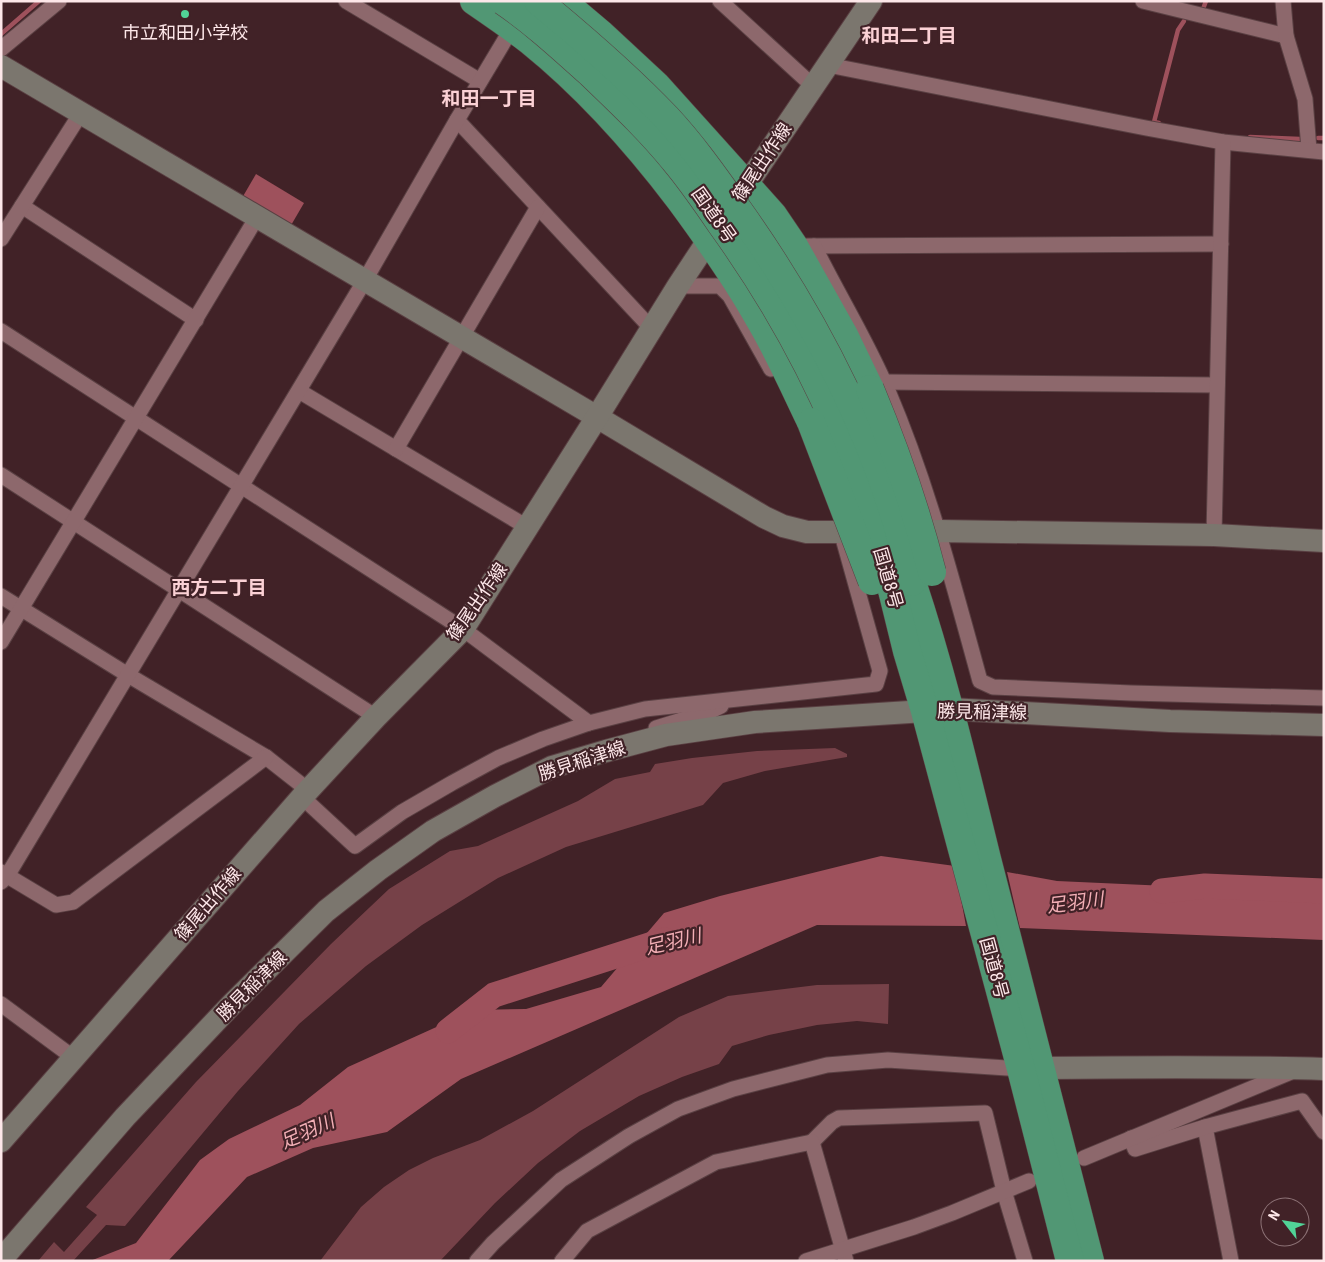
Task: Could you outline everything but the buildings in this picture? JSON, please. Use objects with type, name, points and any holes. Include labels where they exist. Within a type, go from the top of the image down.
[{"type":"highway","points":[[474,1],[554,61],[619,126],[651,162],[709,239],[759,317],[811,422],[904,585],[918,645]]},
{"type":"highway","name":"国道8号","points":[[503,1],[534,24],[573,58],[651,133],[674,159],[750,266],[802,353],[838,428],[859,483],[904,585]]},
{"type":"highway","name":"国道8号","points":[[538,1],[594,47],[636,86],[668,119],[702,159],[768,253],[814,328],[856,412],[877,464],[896,520],[904,585],[918,645],[1031,1069],[1090,1261]]},
{"type":"highway","points":[[562,1],[657,86],[773,215],[804,246],[844,335],[877,385],[922,531],[904,585]]},
{"type":"highway","name":"国道8号","points":[[1031,1069],[1070,1261]]},
{"type":"main road","name":"篠尾出作線","points":[[1,1141],[305,793],[463,629],[678,286],[871,1]]},
{"type":"main road","points":[[1,66],[764,517],[783,526],[807,532],[841,533],[939,531],[1214,535],[1324,541]]},
{"type":"main road","name":"勝見稲津線","points":[[1,1260],[125,1117],[232,1004],[326,911],[433,830],[552,767],[666,735],[755,722],[939,719],[1170,721],[1324,725]]},
{"type":"main road","points":[[1031,1069],[1148,1066],[1257,1066],[1324,1069]]},
{"type":"street","points":[[1,49],[59,1]]},
{"type":"street","points":[[346,1],[480,81]]},
{"type":"street","points":[[720,1],[736,7],[813,86]]},
{"type":"street","points":[[1143,1],[1286,36]]},
{"type":"street","points":[[828,64],[1223,142],[1316,151],[1304,98],[1286,36],[1283,1]]},
{"type":"street","points":[[266,757],[73,902],[56,905],[3,876],[128,675],[365,280],[512,28]]},
{"type":"street","points":[[1,239],[81,113]]},
{"type":"street","points":[[457,120],[652,329]]},
{"type":"street","points":[[1214,535],[1223,142]]},
{"type":"street","points":[[22,206],[196,320]]},
{"type":"street","points":[[396,449],[538,208]]},
{"type":"street","points":[[1,642],[257,217]]},
{"type":"street","points":[[804,246],[1221,244]]},
{"type":"street","points":[[1,596],[128,675],[266,757],[305,793],[355,846],[402,812],[498,758],[542,739],[589,723],[645,709],[876,684],[880,671],[841,533],[816,463],[786,398],[730,296],[720,286],[678,286]]},
{"type":"street","points":[[1,331],[463,629],[589,723]]},
{"type":"street","points":[[1217,385],[877,385],[908,441],[939,531],[980,681],[993,687],[1324,698]]},
{"type":"street","points":[[299,390],[527,527]]},
{"type":"street","points":[[1,475],[376,718]]},
{"type":"street","points":[[619,748],[644,732],[711,711],[734,699]]},
{"type":"street","points":[[1,1004],[74,1058]]},
{"type":"street","points":[[477,1261],[561,1180],[629,1136],[678,1109],[734,1089],[827,1065],[888,1060],[1031,1069]]},
{"type":"street","points":[[1084,1158],[1300,1068]]},
{"type":"street","points":[[1131,1138],[1135,1149],[1205,1127],[1302,1101],[1324,1132]]},
{"type":"street","points":[[562,1261],[587,1231],[716,1162],[812,1142],[832,1122],[839,1118],[985,1113],[1004,1191],[1025,1261]]},
{"type":"street","points":[[1205,1127],[1230,1261]]},
{"type":"street","points":[[812,1142],[844,1255]]},
{"type":"street","points":[[806,1261],[844,1255],[1030,1181]]},
{"type":"shaded area","points":[[835,748],[847,754],[847,757],[765,771],[723,783],[703,805],[566,847],[498,878],[422,925],[366,966],[299,1024],[238,1091],[125,1226],[106,1225],[73,1261],[38,1261],[54,1242],[64,1252],[97,1215],[86,1207],[196,1082],[331,944],[389,889],[450,851],[478,846],[578,801],[615,779],[650,772],[655,764],[757,751]]},
{"type":"shaded area","points":[[889,984],[888,1024],[857,1021],[817,1025],[769,1035],[732,1046],[719,1064],[682,1077],[639,1096],[580,1131],[538,1163],[495,1203],[440,1261],[320,1261],[361,1207],[384,1187],[409,1170],[433,1158],[480,1140],[533,1111],[679,1017],[728,996],[817,985]]},
{"type":"water","points":[[256,174],[304,203],[290,227],[242,198]]},
{"type":"water","points":[[881,856],[955,866],[966,926],[817,925],[461,1079],[387,1132],[313,1148],[247,1177],[168,1261],[90,1261],[136,1243],[200,1160],[229,1139],[300,1105],[348,1067],[474,1010],[526,1009],[601,987],[664,913],[720,896]]},
{"type":"water","points":[[1007,872],[1057,881],[1324,893],[1324,940],[1020,928]]},
{"type":"waterway","points":[[1,34],[39,1]]},
{"type":"waterway","points":[[1203,9],[1206,1]]},
{"type":"waterway","points":[[1159,123],[1154,122],[1178,30],[1184,21]]},
{"type":"waterway","points":[[1250,137],[1300,139]]},
{"type":"waterway","points":[[1318,138],[1324,138]]},
{"type":"waterway","name":"足羽川","points":[[1162,891],[1205,886],[1324,891]]},
{"type":"waterway","name":"足羽川","points":[[448,1031],[494,995],[665,940]]},
{"type":"place","name":"市立和田小学校","points":[[185,14]]},
{"type":"district","name":"和田二丁目","points":[[909,35]]},
{"type":"district","name":"和田一丁目","points":[[489,98]]},
{"type":"district","name":"西方二丁目","points":[[219,587]]}]
